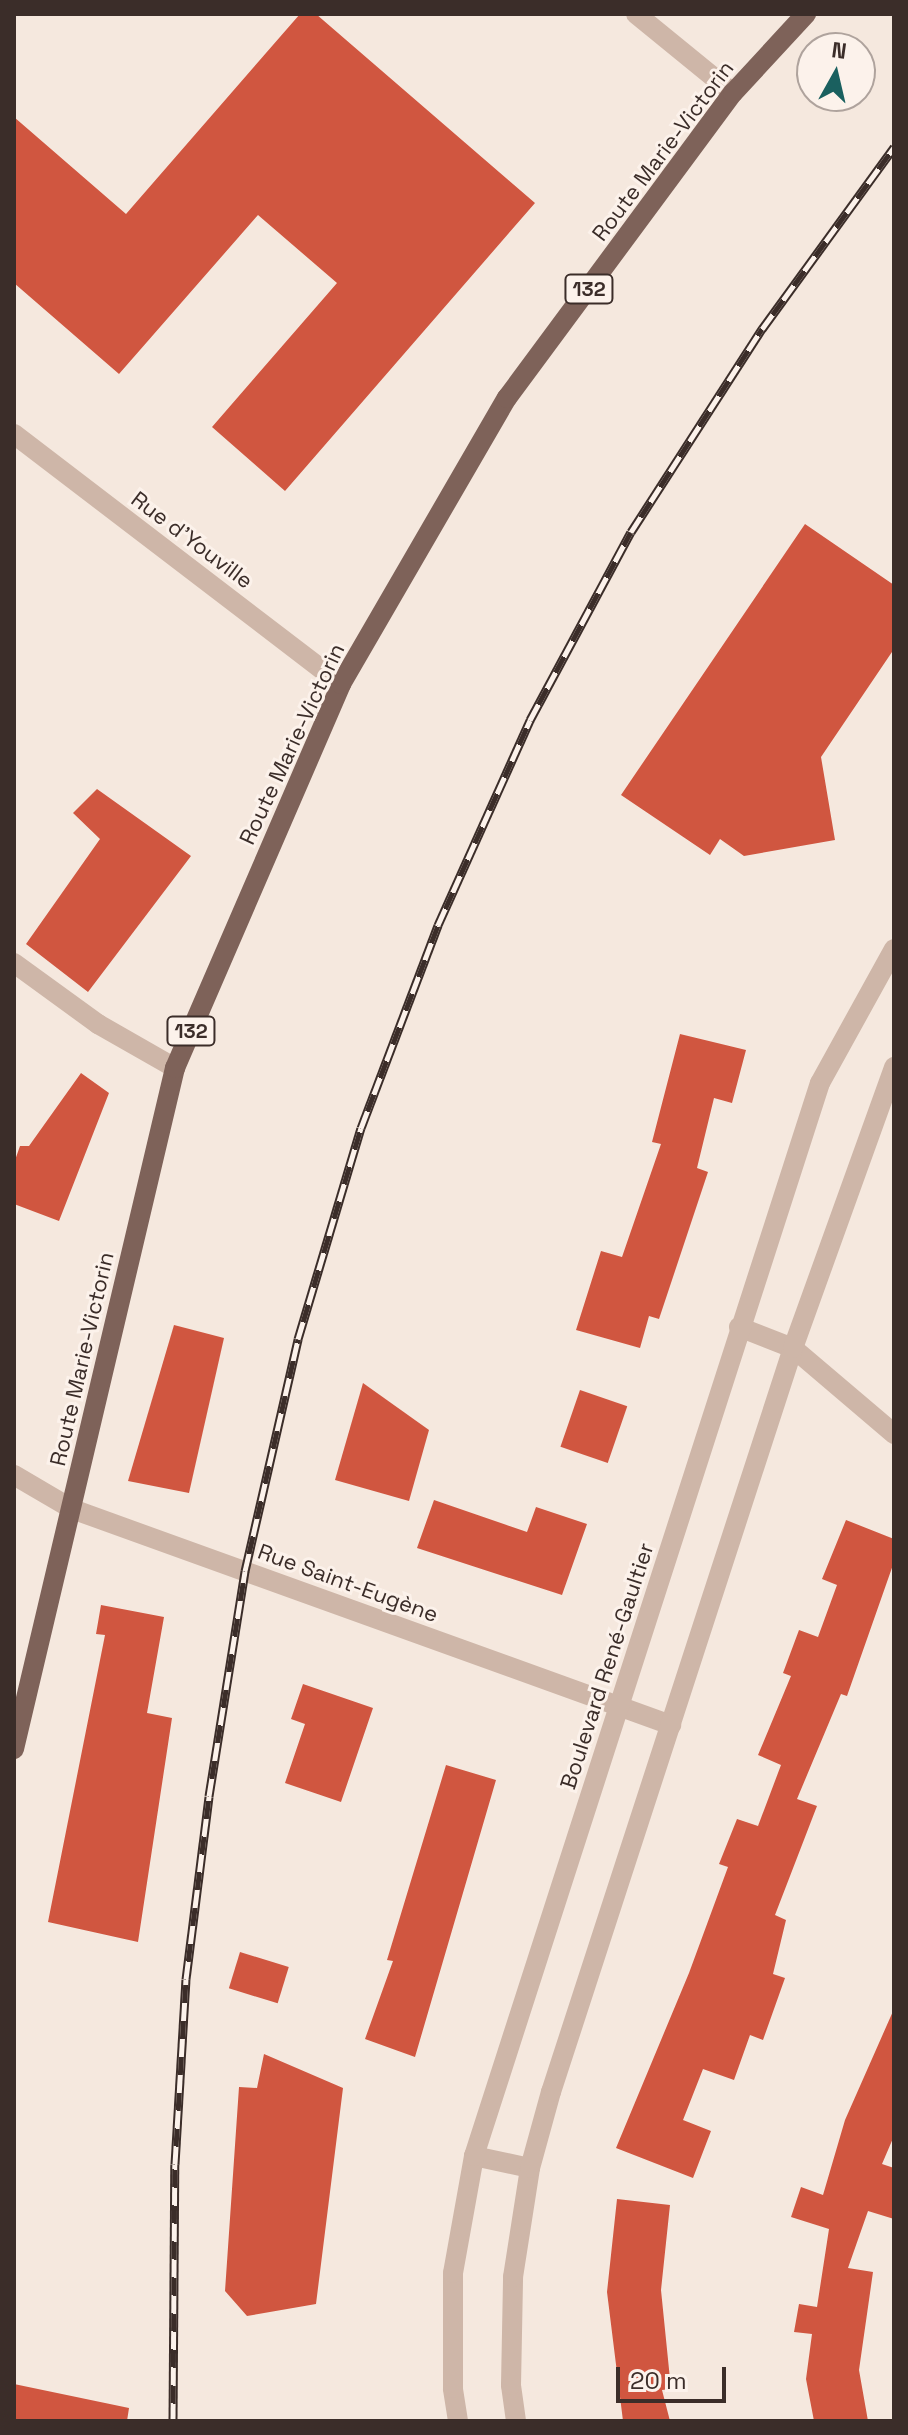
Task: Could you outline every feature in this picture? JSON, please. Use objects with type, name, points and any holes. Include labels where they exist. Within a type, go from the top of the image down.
[{"type":"main road","name":"Route Marie-Victorin","points":[[72,1509],[175,1068],[341,684],[507,398],[733,93],[806,14]]},
{"type":"main road","name":"132","points":[[14,1749],[72,1509]]},
{"type":"street","points":[[636,14],[733,93]]},
{"type":"street","name":"Rue d'Youville","points":[[14,434],[341,684]]},
{"type":"street","name":"Boulevard René-Gaultier","points":[[458,2421],[453,2388],[453,2273],[474,2156],[820,1083],[886,979],[894,949]]},
{"type":"street","points":[[14,963],[98,1024],[175,1068]]},
{"type":"street","points":[[516,2421],[511,2385],[513,2277],[530,2168],[793,1348],[869,1125],[894,1067]]},
{"type":"street","points":[[739,1327],[793,1348],[894,1434]]},
{"type":"street","name":"Rue Saint-Eugène","points":[[14,1475],[72,1509],[671,1725]]},
{"type":"street","points":[[474,2156],[530,2168]]},
{"type":"building","points":[[300,14],[316,14],[535,203],[285,491],[212,427],[337,283],[258,215],[119,374],[14,283],[14,117],[126,214]]},
{"type":"building","points":[[805,524],[894,585],[894,649],[821,757],[835,840],[744,856],[720,839],[710,855],[621,795]]},
{"type":"building","points":[[97,789],[191,856],[88,992],[26,944],[100,839],[73,813]]},
{"type":"building","points":[[680,1034],[746,1050],[732,1103],[714,1098],[697,1168],[708,1172],[659,1319],[649,1316],[640,1348],[576,1330],[601,1251],[622,1257],[661,1144],[652,1142]]},
{"type":"building","points":[[81,1073],[109,1093],[59,1221],[14,1204],[14,1163],[20,1146],[29,1146]]},
{"type":"building","points":[[174,1325],[224,1338],[189,1493],[128,1481]]},
{"type":"building","points":[[363,1383],[429,1430],[409,1501],[335,1480]]},
{"type":"building","points":[[580,1390],[627,1406],[608,1463],[560,1447]]},
{"type":"building","points":[[434,1500],[527,1532],[536,1507],[587,1524],[562,1595],[417,1548]]},
{"type":"building","points":[[846,1520],[894,1539],[894,1562],[847,1696],[841,1694],[797,1799],[817,1806],[775,1915],[786,1920],[773,1974],[785,1978],[763,2040],[750,2035],[734,2080],[703,2069],[683,2120],[711,2131],[693,2178],[616,2148],[689,1973],[728,1867],[719,1864],[737,1819],[758,1826],[781,1765],[758,1755],[791,1676],[783,1673],[799,1630],[818,1637],[837,1585],[822,1579]]},
{"type":"building","points":[[101,1605],[164,1617],[147,1713],[172,1718],[138,1942],[48,1922],[105,1635],[96,1634]]},
{"type":"building","points":[[303,1684],[373,1708],[341,1802],[285,1783],[305,1724],[291,1719]]},
{"type":"building","points":[[446,1765],[496,1780],[415,2057],[365,2039],[393,1961],[387,1960]]},
{"type":"building","points":[[240,1952],[289,1967],[278,2003],[229,1988]]},
{"type":"building","points":[[894,2009],[894,2136],[882,2164],[894,2168],[894,2219],[868,2211],[848,2268],[873,2272],[859,2370],[868,2421],[814,2421],[806,2379],[812,2334],[794,2332],[799,2304],[817,2307],[829,2229],[791,2217],[801,2187],[823,2195],[845,2120]]},
{"type":"building","points":[[264,2054],[343,2088],[316,2304],[247,2316],[225,2291],[239,2087],[257,2088]]},
{"type":"building","points":[[617,2199],[670,2205],[661,2290],[671,2389],[662,2390],[670,2421],[623,2421],[607,2292]]},
{"type":"building","points":[[14,2384],[129,2408],[127,2421],[14,2421]]},
{"type":"railway","points":[[173,2421],[175,2164],[186,1979],[209,1796],[245,1571],[298,1339],[361,1128],[438,925],[530,720],[631,532],[762,329],[894,147]]}]
